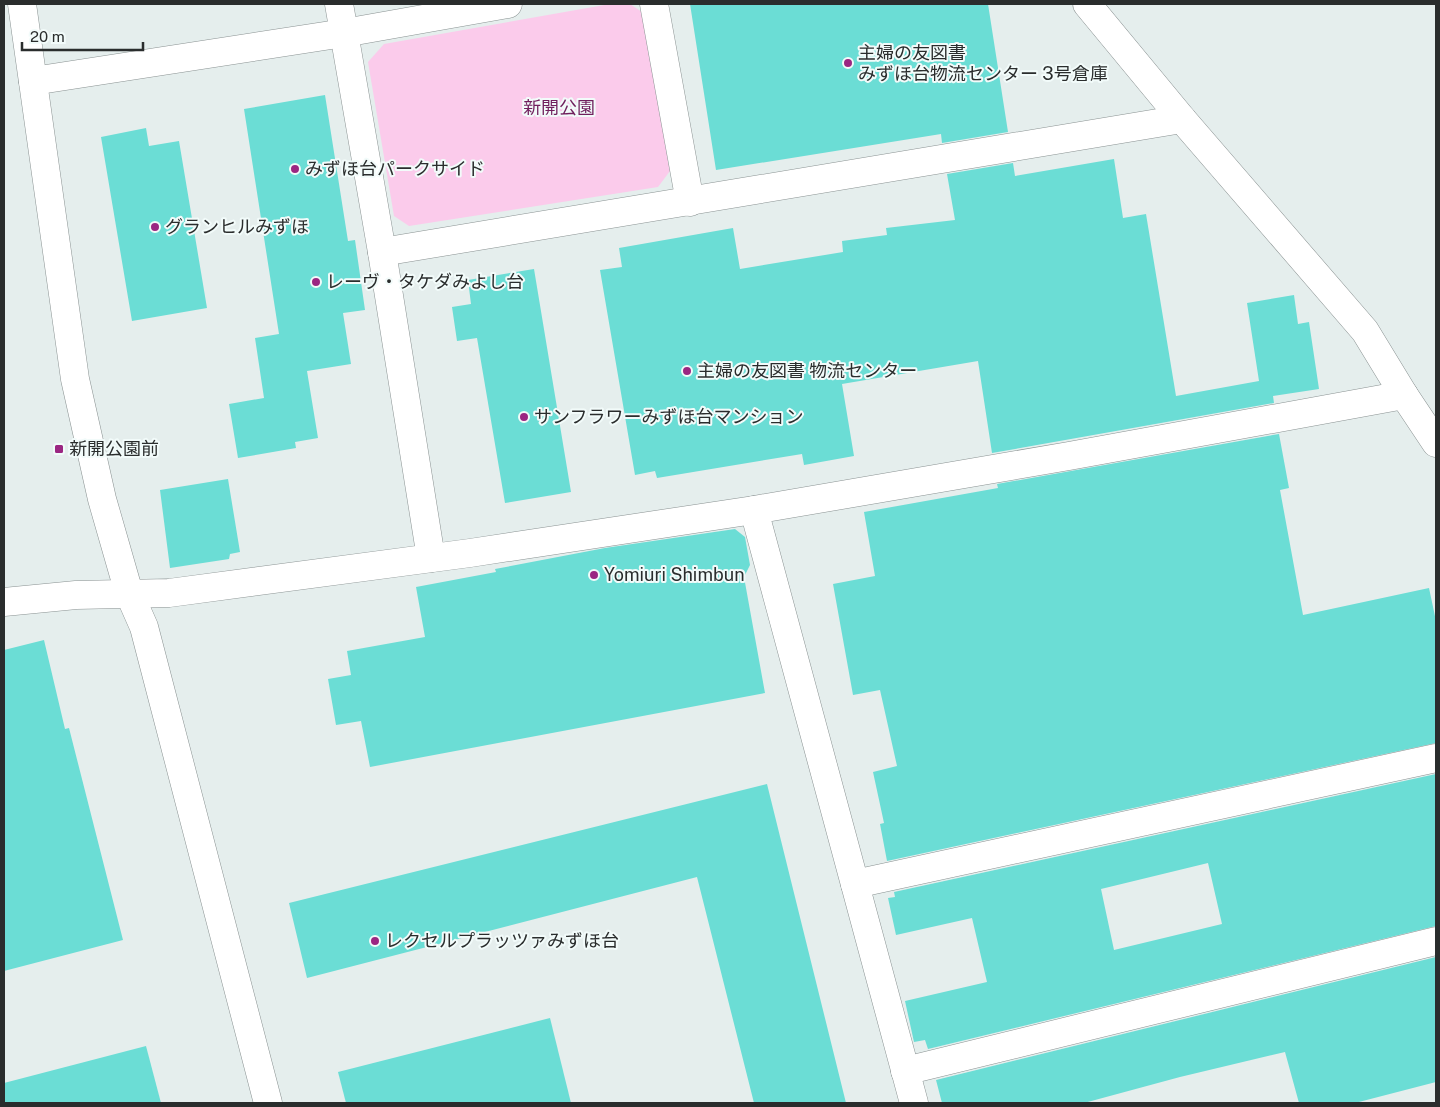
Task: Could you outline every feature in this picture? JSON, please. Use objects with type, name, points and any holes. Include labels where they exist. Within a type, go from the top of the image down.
[{"type":"street","points":[[22,4],[75,379],[102,499],[128,593],[144,627],[268,1103]]},
{"type":"street","points":[[339,4],[382,252],[431,558]]},
{"type":"street","points":[[33,80],[344,33],[508,4]]},
{"type":"street","points":[[654,4],[690,202]]},
{"type":"street","points":[[1086,4],[1182,119],[1365,331],[1436,443]]},
{"type":"street","points":[[382,252],[1182,119]]},
{"type":"street","points":[[4,602],[76,595],[169,593],[470,554],[754,510],[1069,456],[1404,395]]},
{"type":"street","points":[[754,510],[914,1103]]},
{"type":"street","points":[[855,884],[1436,758]]},
{"type":"street","points":[[905,1071],[1436,940]]},
{"type":"green space","name":"新開公園","points":[[610,4],[630,4],[642,12],[670,171],[658,187],[409,226],[394,216],[368,62],[384,44]]},
{"type":"building","name":"主婦の友図書 みずほ台物流センター 3号倉庫","points":[[690,4],[988,4],[1008,132],[942,143],[941,134],[716,170]]},
{"type":"building","points":[[325,95],[348,241],[355,240],[365,310],[343,313],[351,364],[307,371],[318,438],[295,442],[296,448],[238,458],[229,404],[264,398],[255,338],[279,334],[244,109]]},
{"type":"building","name":"グランヒルみずほ","points":[[146,128],[149,146],[179,141],[207,308],[132,321],[101,137]]},
{"type":"building","points":[[1114,159],[1123,218],[1146,214],[1176,396],[1259,381],[1247,303],[1294,295],[1298,324],[1309,322],[1319,389],[1273,396],[1274,403],[992,453],[978,361],[842,384],[854,456],[804,465],[802,454],[657,478],[655,471],[635,475],[600,270],[622,267],[619,248],[733,228],[740,269],[843,252],[842,241],[887,235],[886,228],[955,220],[947,174],[1013,163],[1015,176]]},
{"type":"building","name":"サンフラワーみずほ台マンション","points":[[534,269],[571,492],[505,503],[477,338],[457,341],[452,307],[471,304],[468,280]]},
{"type":"building","points":[[1279,434],[1289,488],[1280,490],[1303,615],[1429,588],[1436,621],[1436,743],[887,861],[880,824],[884,823],[873,772],[897,766],[880,690],[853,695],[833,584],[875,576],[864,512],[998,488],[997,484]]},
{"type":"building","points":[[228,479],[240,552],[230,554],[229,559],[170,568],[160,490]]},
{"type":"building","points":[[735,529],[745,537],[750,565],[744,577],[765,693],[370,767],[361,721],[336,725],[328,679],[351,675],[347,651],[425,637],[416,587],[496,572],[495,569],[605,548]]},
{"type":"building","points":[[44,640],[65,729],[69,728],[123,940],[4,971],[4,650]]},
{"type":"building","points":[[1436,774],[1436,926],[928,1049],[925,1040],[914,1042],[905,1001],[987,982],[972,918],[896,935],[888,898],[895,897],[894,892]],"holes":[[[1208,863],[1222,924],[1114,950],[1101,889]]]},
{"type":"building","name":"レクセルプラッツァみずほ台","points":[[767,784],[846,1103],[754,1103],[697,877],[307,978],[289,903]]},
{"type":"building","points":[[1436,957],[1436,1082],[1355,1103],[1299,1103],[1285,1052],[1180,1077],[1084,1103],[942,1103],[936,1080]]},
{"type":"building","points":[[550,1018],[571,1103],[346,1103],[338,1072]]},
{"type":"building","points":[[146,1046],[161,1103],[4,1103],[4,1083]]},
{"type":"place","name":"主婦の友図書 みずほ台物流センター 3号倉庫","points":[[848,63]]},
{"type":"place","name":"みずほ台パークサイド","points":[[295,169]]},
{"type":"place","name":"グランヒルみずほ","points":[[155,227]]},
{"type":"place","name":"レーヴ・タケダみよし台","points":[[316,282]]},
{"type":"place","name":"主婦の友図書 物流センター","points":[[687,371]]},
{"type":"place","name":"サンフラワーみずほ台マンション","points":[[524,417]]},
{"type":"place","name":"新開公園前","points":[[59,449]]},
{"type":"place","name":"Yomiuri Shimbun","points":[[594,575]]},
{"type":"place","name":"レクセルプラッツァみずほ台","points":[[375,941]]}]
